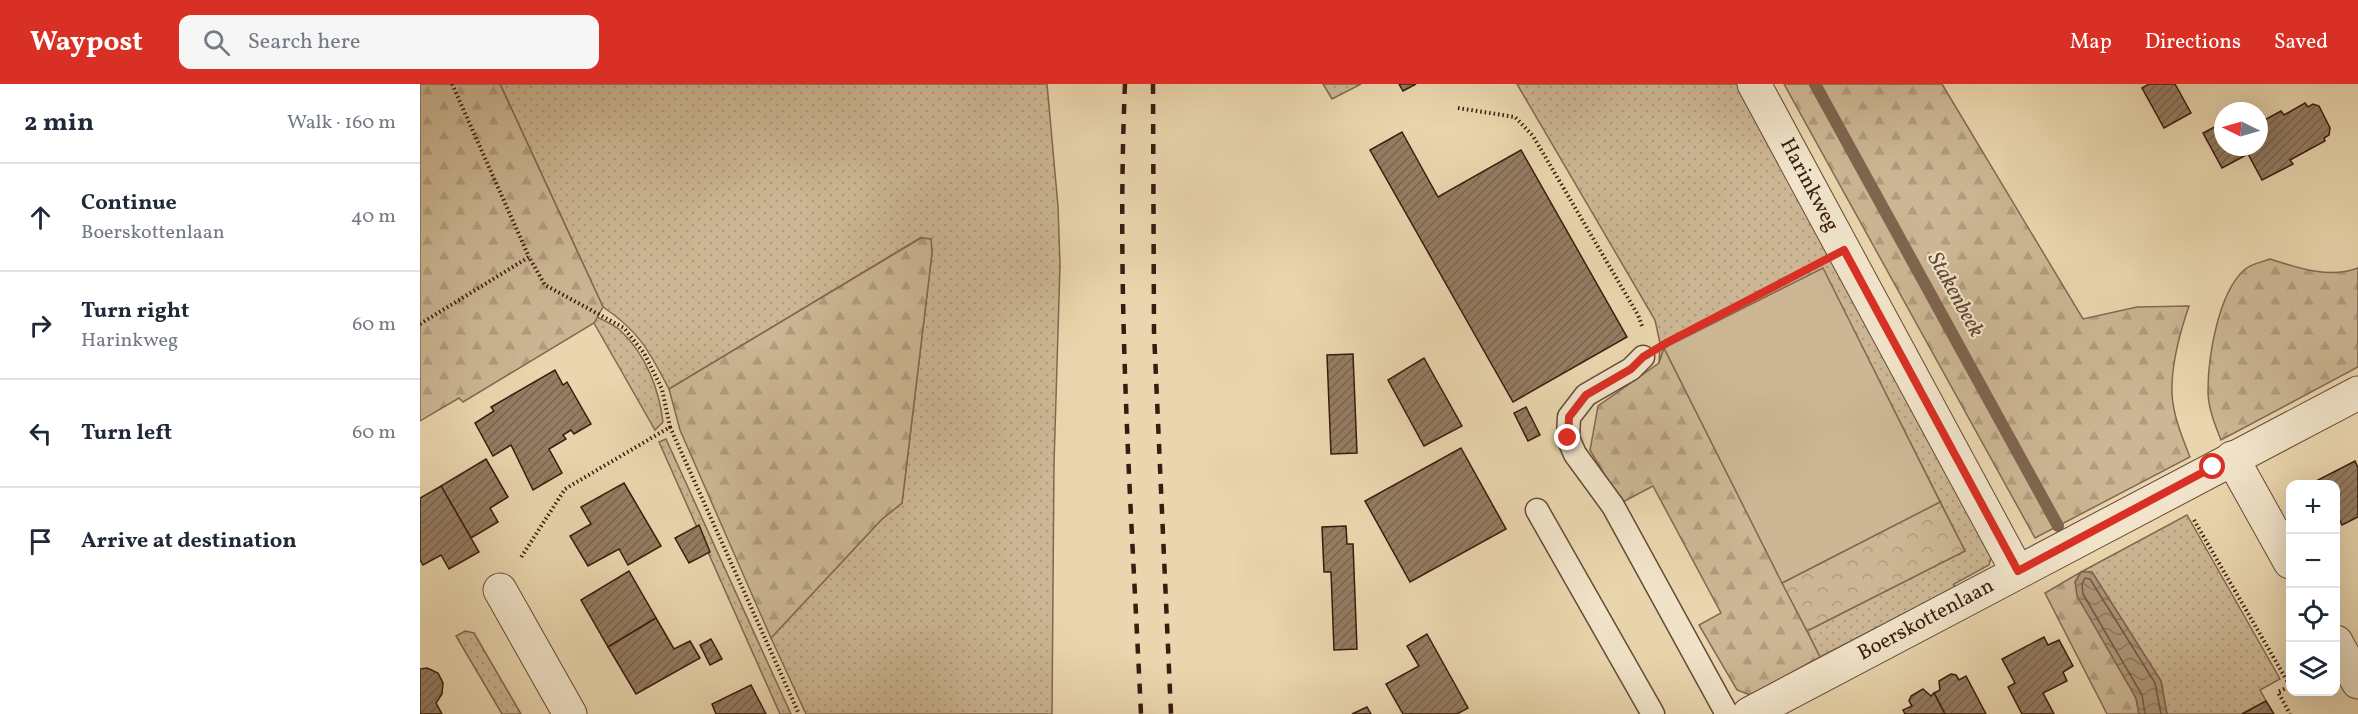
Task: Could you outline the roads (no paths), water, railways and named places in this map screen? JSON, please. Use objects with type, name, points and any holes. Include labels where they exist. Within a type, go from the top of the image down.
[{"type":"street","name":"Harinkweg","points":[[1754,84],[2018,571]]},
{"type":"street","name":"Boerskottenlaan","points":[[1749,714],[2358,393]]},
{"type":"street","points":[[2232,458],[2286,555]]},
{"type":"street","points":[[500,590],[570,714]]},
{"type":"street","points":[[2340,649],[2358,682]]},
{"type":"lane","points":[[1643,357],[1631,369],[1586,395],[1569,417],[1568,438],[1575,454],[1613,506],[1727,714]]},
{"type":"lane","points":[[1537,510],[1653,714]]},
{"type":"water","points":[[2081,572],[2092,572],[2161,681],[2167,714],[2139,714],[2136,698],[2077,596],[2075,582]]},
{"type":"waterway","name":"Stakenbeek","points":[[1815,84],[2058,526]]},
{"type":"railway","points":[[1125,84],[1123,320],[1141,714]]},
{"type":"railway","points":[[1153,84],[1154,332],[1171,714]]}]
